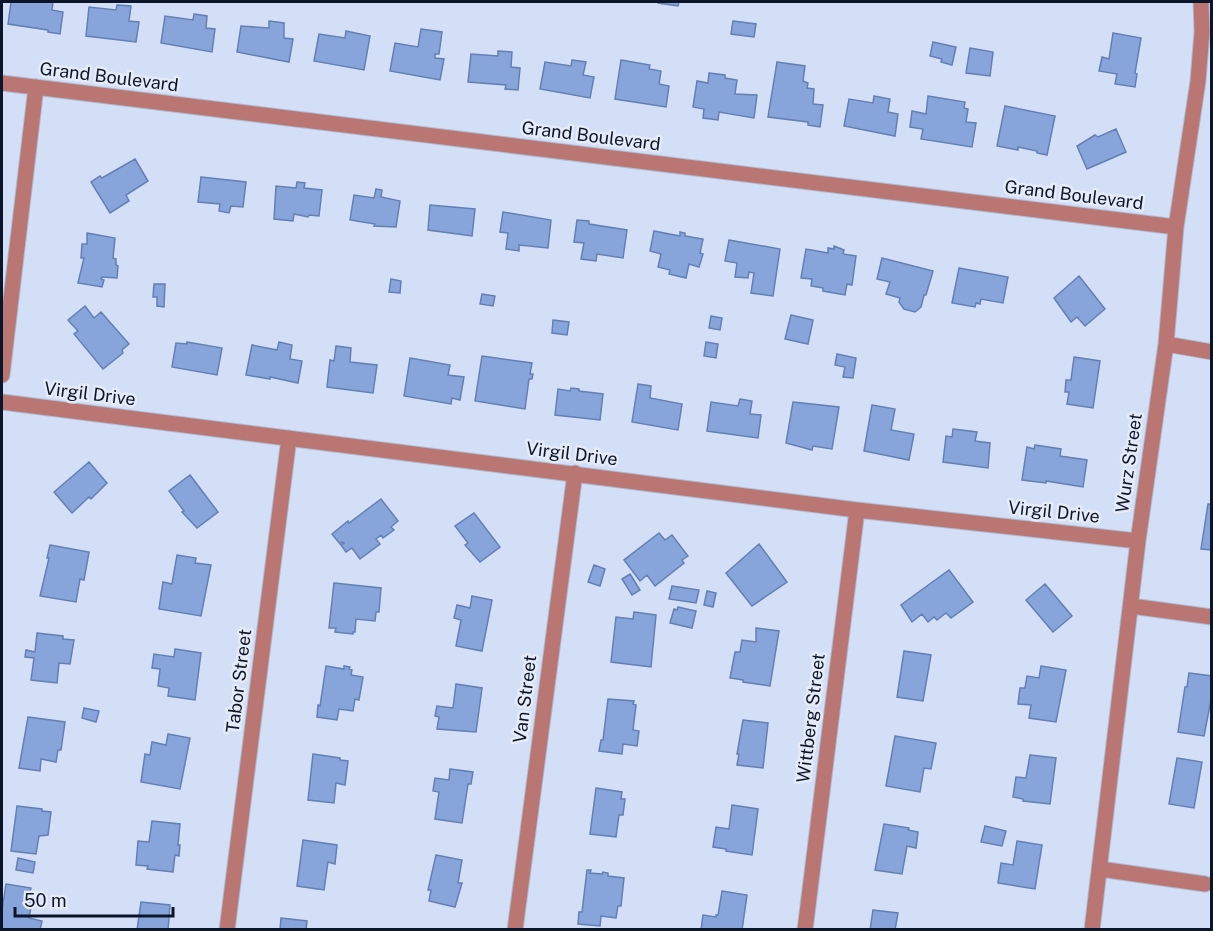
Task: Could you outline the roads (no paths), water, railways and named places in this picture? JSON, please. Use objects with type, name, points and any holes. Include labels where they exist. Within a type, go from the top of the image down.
[{"type":"street","name":"Wurz Street","points":[[1092,930],[1138,541],[1166,344],[1176,227],[1205,82],[1201,2]]},
{"type":"street","name":"Grand Boulevard","points":[[2,83],[1176,227]]},
{"type":"street","points":[[2,375],[36,87]]},
{"type":"street","points":[[1166,344],[1212,352]]},
{"type":"street","name":"Virgil Drive","points":[[2,402],[856,510],[1138,541]]},
{"type":"street","name":"Tabor Street","points":[[227,930],[289,438]]},
{"type":"street","name":"Van Street","points":[[515,930],[575,473]]},
{"type":"street","name":"Wittberg Street","points":[[805,930],[856,510]]},
{"type":"street","points":[[1131,606],[1212,617]]},
{"type":"street","points":[[1100,869],[1205,884]]}]
